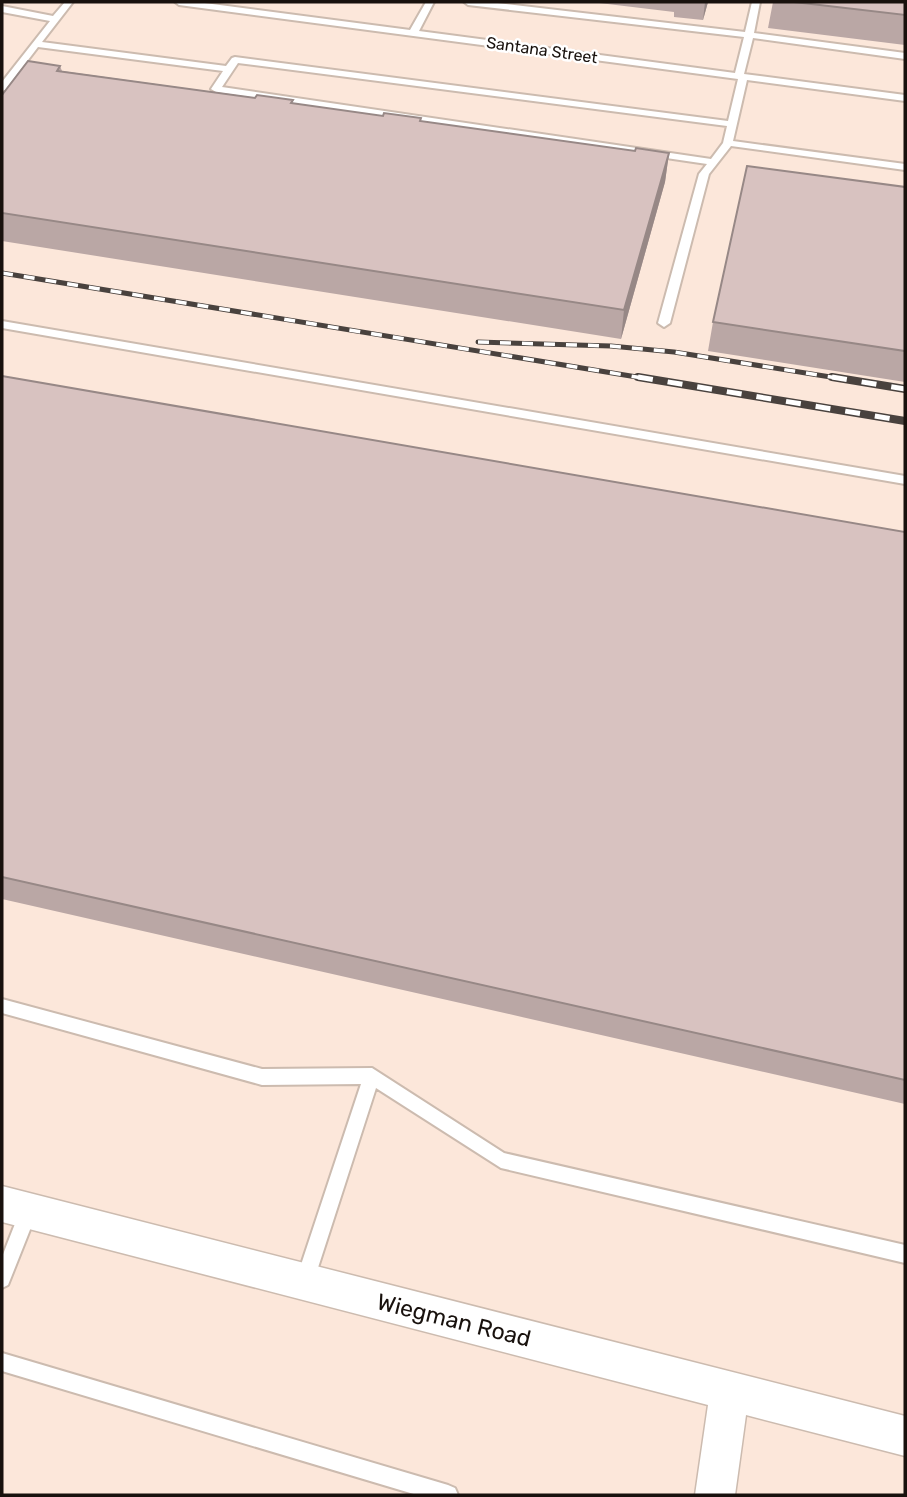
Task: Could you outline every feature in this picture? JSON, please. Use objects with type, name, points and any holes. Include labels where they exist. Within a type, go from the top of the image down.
[{"type":"street","name":"Wiegman Road","points":[[15,1207],[905,1436]]},
{"type":"street","points":[[715,1495],[729,1391]]},
{"type":"lane","points":[[2,88],[69,2]]},
{"type":"lane","name":"Santana Street","points":[[179,2],[905,98]]},
{"type":"lane","points":[[413,33],[430,2]]},
{"type":"lane","points":[[468,2],[905,56]]},
{"type":"lane","points":[[664,323],[704,174],[728,143],[756,2]]},
{"type":"lane","points":[[2,9],[56,19]]},
{"type":"lane","points":[[36,44],[229,69]]},
{"type":"lane","points":[[713,162],[216,89],[235,60],[732,124]]},
{"type":"lane","points":[[728,143],[905,167]]},
{"type":"lane","points":[[2,324],[905,480]]},
{"type":"lane","points":[[2,1006],[262,1077],[372,1076],[502,1160],[905,1254]]},
{"type":"lane","points":[[304,1282],[372,1076]]},
{"type":"lane","points":[[2,1279],[15,1207]]},
{"type":"lane","points":[[2,1362],[449,1495]]},
{"type":"shaded area","points":[[2,2],[905,2],[905,1495],[2,1495]]},
{"type":"building","points":[[794,2],[905,2],[905,15]]},
{"type":"building","points":[[28,61],[60,66],[57,71],[255,98],[257,95],[293,100],[291,103],[383,116],[384,113],[421,118],[420,121],[635,151],[636,148],[669,153],[624,310],[2,213],[2,95]]},
{"type":"building","points":[[747,166],[905,187],[905,351],[713,322]]},
{"type":"building","points":[[2,376],[905,532],[905,1080],[2,877]]},
{"type":"railway","points":[[2,273],[649,379]]},
{"type":"railway","points":[[478,342],[611,346],[674,352],[843,379]]},
{"type":"railway","points":[[638,377],[905,421]]},
{"type":"railway","points":[[832,377],[905,389]]}]
